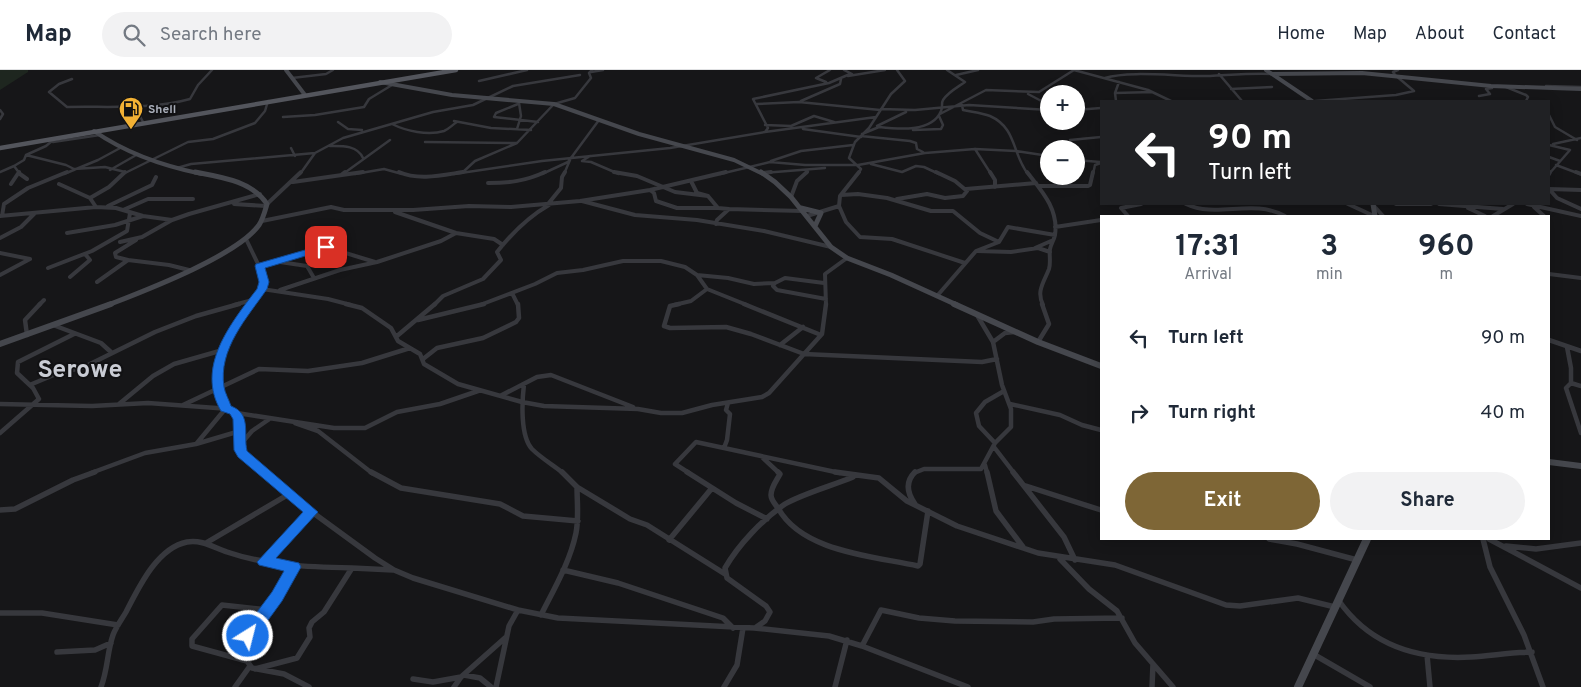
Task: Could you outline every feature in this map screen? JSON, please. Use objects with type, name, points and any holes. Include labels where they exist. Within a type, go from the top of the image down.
[{"type":"main road","points":[[0,148],[455,70]]},
{"type":"street","points":[[59,84],[49,90],[49,93],[66,106],[135,107],[171,104],[188,100],[212,70]]},
{"type":"street","points":[[286,70],[305,95]]},
{"type":"street","points":[[292,78],[330,73],[333,70]]},
{"type":"street","points":[[479,80],[527,70]]},
{"type":"street","points":[[378,82],[519,103],[554,104],[575,98],[586,87],[591,78],[591,71],[603,70]]},
{"type":"street","points":[[827,82],[816,78],[830,70]]},
{"type":"street","points":[[844,70],[850,74]]},
{"type":"street","points":[[765,132],[768,128],[754,99],[766,94],[827,82],[847,76],[885,70]]},
{"type":"street","points":[[897,70],[905,81],[898,86],[869,128],[853,145],[849,158],[861,170],[841,195],[839,206],[846,222],[860,238],[892,240],[965,263]]},
{"type":"street","points":[[869,128],[879,126],[909,130],[941,129],[943,125],[939,115],[942,109],[942,101],[949,93],[964,84],[947,70]]},
{"type":"street","points":[[959,78],[978,70]]},
{"type":"street","points":[[1027,93],[1044,90],[1074,70],[1153,92],[1169,100]]},
{"type":"street","points":[[1266,70],[1311,100]]},
{"type":"street","points":[[1394,75],[1393,72],[1398,70]]},
{"type":"street","points":[[1105,78],[1112,75],[1347,72],[1505,87],[1581,88]]},
{"type":"street","points":[[847,76],[850,74],[860,74]]},
{"type":"street","points":[[954,75],[967,74]]},
{"type":"street","points":[[1219,74],[1241,100]]},
{"type":"street","points":[[296,83],[313,75]]},
{"type":"street","points":[[176,169],[193,164],[314,153],[328,145],[366,130],[433,112],[469,106],[513,86],[580,75]]},
{"type":"street","points":[[1327,100],[1396,95],[1414,91],[1394,75]]},
{"type":"street","points":[[799,102],[840,84],[841,78]]},
{"type":"street","points":[[1116,100],[1115,93],[1119,82]]},
{"type":"street","points":[[283,117],[312,115],[365,107],[369,99],[392,85]]},
{"type":"street","points":[[1479,96],[1491,93],[1486,89],[1492,88],[1491,86]]},
{"type":"street","points":[[1231,89],[1272,87]]},
{"type":"street","points":[[1505,87],[1526,95],[1528,97],[1526,100]]},
{"type":"street","points":[[909,130],[932,121],[956,105],[986,90],[1010,90],[1027,93],[1040,100]]},
{"type":"street","points":[[1115,93],[1153,92]]},
{"type":"street","points":[[967,100],[969,105]]},
{"type":"street","points":[[90,198],[108,187],[124,172],[190,141],[212,139],[252,125],[262,116],[268,101]]},
{"type":"street","points":[[756,104],[799,102],[914,110]]},
{"type":"street","points":[[519,103],[496,113],[494,117],[538,122]]},
{"type":"street","points":[[517,129],[520,121],[519,103]]},
{"type":"street","points":[[554,104],[639,134],[725,158],[762,173],[791,196],[831,247],[847,258],[1014,332],[1100,366]]},
{"type":"street","points":[[463,172],[475,161],[517,143],[554,104]]},
{"type":"street","points":[[861,136],[894,116],[914,110],[956,105],[1040,109]]},
{"type":"street","points":[[962,105],[963,110],[990,116],[1008,128],[1023,168],[1038,184],[1048,199],[1055,226],[1055,235],[1051,241],[1049,268],[1043,278],[1038,297],[1046,311],[1049,324],[1038,342]]},
{"type":"street","points":[[135,107],[143,122]]},
{"type":"street","points":[[1085,109],[1100,108]]},
{"type":"street","points":[[0,110],[4,114],[0,119]]},
{"type":"street","points":[[765,125],[791,126],[814,116],[834,122]]},
{"type":"street","points":[[293,182],[338,177],[381,169],[394,170],[408,176],[422,177],[683,146],[765,132],[876,117]]},
{"type":"street","points":[[488,183],[528,180],[571,159],[599,120]]},
{"type":"street","points":[[392,124],[400,128],[421,132],[448,130],[456,121],[491,128],[531,130]]},
{"type":"street","points":[[338,122],[348,129],[366,130]]},
{"type":"street","points":[[1550,123],[1554,128],[1577,140]]},
{"type":"street","points":[[798,128],[910,141],[916,143],[919,150],[925,152]]},
{"type":"street","points":[[94,131],[122,147],[176,169],[246,185],[260,194],[267,205]]},
{"type":"street","points":[[0,172],[24,160],[26,155],[52,140],[100,135]]},
{"type":"street","points":[[1069,140],[1100,137]]},
{"type":"street","points":[[1550,145],[1581,138]]},
{"type":"street","points":[[338,177],[390,140]]},
{"type":"street","points":[[425,142],[517,143]]},
{"type":"street","points":[[502,144],[508,148]]},
{"type":"street","points":[[328,145],[356,149],[362,154],[363,158]]},
{"type":"street","points":[[262,221],[298,212],[334,207],[344,210],[391,211],[468,206],[506,208],[580,201],[650,190],[750,168],[770,162],[780,156],[804,150],[853,145]]},
{"type":"street","points":[[1550,145],[1570,150],[1550,173]]},
{"type":"street","points":[[122,147],[100,159],[28,188],[4,204],[1,216],[107,207],[143,216],[172,220]]},
{"type":"street","points":[[290,148],[295,156]]},
{"type":"street","points":[[975,149],[995,180],[995,187]]},
{"type":"street","points":[[770,162],[831,166],[858,165],[925,152],[975,149],[1016,150],[1040,154]]},
{"type":"street","points":[[0,344],[147,290],[222,254],[246,239],[262,221],[267,205],[293,182],[308,165],[314,153]]},
{"type":"street","points":[[110,170],[138,154]]},
{"type":"street","points":[[26,155],[66,165],[74,169],[100,167],[124,172]]},
{"type":"street","points":[[397,336],[418,320],[443,296],[485,277],[502,260],[498,252],[503,245],[530,215],[550,203],[561,188],[562,177],[573,165],[591,156]]},
{"type":"street","points":[[1550,157],[1560,161]]},
{"type":"street","points":[[571,159],[591,162],[615,173],[637,176],[683,194],[708,196]]},
{"type":"street","points":[[571,159],[573,165]]},
{"type":"street","points":[[1085,161],[1100,162]]},
{"type":"street","points":[[870,164],[902,172],[916,166],[924,167],[955,181],[966,189],[1038,184],[1088,186],[1095,165],[1100,162]]},
{"type":"street","points":[[14,166],[27,179]]},
{"type":"street","points":[[762,173],[810,170],[831,166]]},
{"type":"street","points":[[1550,166],[1581,174]]},
{"type":"street","points":[[791,196],[800,178],[810,170]]},
{"type":"street","points":[[11,184],[20,174]]},
{"type":"street","points":[[107,207],[128,195],[152,185],[156,177]]},
{"type":"street","points":[[691,181],[697,193],[708,196],[718,208]]},
{"type":"street","points":[[59,184],[90,198],[96,207]]},
{"type":"street","points":[[846,188],[858,194]]},
{"type":"street","points":[[896,200],[926,194],[945,198],[963,196],[967,193],[966,189]]},
{"type":"street","points":[[1550,189],[1581,190]]},
{"type":"street","points":[[650,190],[654,193],[656,201],[676,207],[802,210],[821,213]]},
{"type":"street","points":[[1550,190],[1557,198],[1581,208]]},
{"type":"street","points":[[189,270],[169,265],[128,260],[114,254],[172,220],[199,210],[230,204],[260,194]]},
{"type":"street","points":[[841,195],[858,194],[896,200],[931,210],[953,210],[980,233],[999,242]]},
{"type":"street","points":[[123,210],[148,199],[194,199]]},
{"type":"street","points":[[580,201],[635,215],[774,232],[831,247]]},
{"type":"street","points":[[230,204],[267,205]]},
{"type":"street","points":[[1127,215],[1122,208],[1136,205]]},
{"type":"street","points":[[1188,205],[1197,209],[1255,207],[1283,215]]},
{"type":"street","points":[[1350,205],[1373,215]]},
{"type":"street","points":[[1373,205],[1382,215]]},
{"type":"street","points":[[1447,205],[1503,209]]},
{"type":"street","points":[[1494,215],[1511,205]]},
{"type":"street","points":[[1530,205],[1543,215]]},
{"type":"street","points":[[1533,205],[1581,216]]},
{"type":"street","points":[[807,216],[839,206]]},
{"type":"street","points":[[1464,207],[1483,215]]},
{"type":"street","points":[[716,224],[717,220],[729,209]]},
{"type":"street","points":[[391,211],[456,233],[492,238],[503,245]]},
{"type":"street","points":[[0,238],[21,227],[35,213]]},
{"type":"street","points":[[48,268],[85,254],[128,230],[130,213]]},
{"type":"street","points":[[815,226],[821,213]]},
{"type":"street","points":[[67,233],[97,226],[128,223],[143,216]]},
{"type":"street","points":[[1055,226],[1100,220]]},
{"type":"street","points":[[936,296],[976,251],[999,242],[1008,227],[1055,235]]},
{"type":"street","points":[[278,291],[314,278],[377,262],[441,241],[456,233]]},
{"type":"street","points":[[120,242],[142,237]]},
{"type":"street","points":[[226,408],[218,387],[218,368],[223,350],[234,327],[256,299],[264,282],[260,266],[246,239]]},
{"type":"street","points":[[113,240],[125,246]]},
{"type":"street","points":[[976,251],[1011,252],[1034,248],[1051,241]]},
{"type":"street","points":[[260,266],[330,247],[377,262]]},
{"type":"street","points":[[1034,248],[1050,252]]},
{"type":"street","points":[[0,253],[30,259],[0,275]]},
{"type":"street","points":[[70,277],[90,260],[85,254]]},
{"type":"street","points":[[262,289],[328,299],[362,308],[391,328],[398,341],[420,354],[422,360],[437,373],[458,384],[522,402],[544,406],[638,409],[661,413],[682,413],[766,395],[821,335],[826,299],[824,282],[826,273],[847,258]]},
{"type":"street","points":[[97,282],[128,260]]},
{"type":"street","points":[[279,261],[307,266],[314,278]]},
{"type":"street","points":[[418,320],[468,310],[512,294],[557,273],[583,270],[623,261],[661,261],[685,266],[698,275],[754,284],[774,283],[785,278],[824,282]]},
{"type":"street","points":[[1550,269],[1556,274]]},
{"type":"street","points":[[1550,274],[1581,278]]},
{"type":"street","points":[[698,275],[700,282],[707,288],[821,335]]},
{"type":"street","points":[[719,277],[691,301],[670,306],[664,326],[670,328],[726,327],[751,334],[804,354],[982,362],[997,359]]},
{"type":"street","points":[[774,283],[773,286],[777,290],[826,299]]},
{"type":"street","points":[[422,360],[437,348],[483,338],[516,322],[519,318],[518,304],[512,294]]},
{"type":"street","points":[[32,384],[56,374],[80,369],[155,332],[196,316],[256,299]]},
{"type":"street","points":[[26,335],[25,320],[44,300]]},
{"type":"street","points":[[916,505],[909,497],[908,491],[908,483],[915,472],[924,469],[977,469],[984,465],[994,445],[1011,427],[1010,404],[1004,391],[993,342],[977,314]]},
{"type":"street","points":[[54,325],[102,343],[112,353]]},
{"type":"street","points":[[780,345],[804,327]]},
{"type":"street","points":[[811,330],[823,328]]},
{"type":"street","points":[[993,342],[1005,333],[1014,332]]},
{"type":"street","points":[[0,433],[35,404],[39,397],[32,384],[18,375],[16,368],[18,362],[74,334]]},
{"type":"street","points":[[1550,340],[1581,351]]},
{"type":"street","points":[[1567,347],[1571,368],[1571,383],[1566,388],[1570,405],[1581,433]]},
{"type":"street","points":[[182,406],[218,387],[264,368],[277,371],[308,371],[362,363],[410,348]]},
{"type":"street","points":[[118,404],[153,376],[174,364],[223,350]]},
{"type":"street","points":[[500,395],[513,391],[538,376],[551,376],[638,409]]},
{"type":"street","points":[[1571,383],[1581,386]]},
{"type":"street","points":[[524,384],[522,402],[528,442],[532,448],[577,486],[630,518],[647,525],[725,574],[727,578],[766,606],[770,612],[765,621],[754,628]]},
{"type":"street","points":[[0,404],[148,403],[226,408],[236,414],[295,423],[334,428],[365,428],[397,412],[440,404],[479,390]]},
{"type":"street","points":[[1004,391],[982,402],[976,409],[975,414],[978,424],[1064,537],[1075,560]]},
{"type":"street","points":[[724,448],[727,440],[730,414],[726,410],[728,403]]},
{"type":"street","points":[[1010,404],[1060,415],[1082,425],[1100,430]]},
{"type":"street","points":[[196,444],[226,408]]},
{"type":"street","points":[[236,414],[240,431],[240,450],[246,458],[312,512],[394,570],[412,578],[542,616],[575,620],[754,628],[818,634],[847,640],[968,687]]},
{"type":"street","points":[[240,446],[252,431],[269,419]]},
{"type":"street","points":[[295,423],[320,433],[333,445],[388,482],[401,488],[500,504],[523,516],[578,521]]},
{"type":"street","points":[[0,510],[15,509],[72,480],[145,453],[196,444],[240,431]]},
{"type":"street","points":[[767,519],[676,466],[676,462],[696,442],[702,442],[854,476],[876,477],[901,497],[957,526],[1059,558],[1115,565],[1226,604],[1240,606],[1298,598],[1337,603],[1377,639],[1396,648],[1427,655],[1466,658],[1508,652],[1532,652]]},
{"type":"street","points":[[758,456],[773,466],[779,473],[771,497],[788,525],[825,546],[915,566],[920,564],[928,511]]},
{"type":"street","points":[[1550,462],[1581,466]]},
{"type":"street","points":[[984,465],[998,516],[1024,548]]},
{"type":"street","points":[[725,574],[733,554],[767,519],[790,500],[854,476]]},
{"type":"street","points":[[542,616],[563,570],[576,535],[578,521],[577,486]]},
{"type":"street","points":[[1025,486],[1100,510]]},
{"type":"street","points":[[669,540],[712,488]]},
{"type":"street","points":[[206,543],[289,494]]},
{"type":"street","points":[[264,562],[312,512]]},
{"type":"street","points":[[1275,540],[1357,560]]},
{"type":"street","points":[[1298,687],[1367,540]]},
{"type":"street","points":[[1483,540],[1494,578],[1508,601],[1532,652],[1544,687]]},
{"type":"street","points":[[1491,540],[1581,588]]},
{"type":"street","points":[[101,687],[107,672],[111,643],[118,625],[152,566],[184,543],[206,543],[233,554],[294,567],[394,570]]},
{"type":"street","points":[[1502,545],[1536,549],[1581,543]]},
{"type":"street","points":[[1059,558],[1089,589],[1110,605],[1122,618],[1132,639],[1173,687]]},
{"type":"street","points":[[251,666],[244,651],[248,636],[294,567]]},
{"type":"street","points":[[235,687],[251,666],[297,658],[310,637],[312,622],[324,612],[352,568]]},
{"type":"street","points":[[563,570],[618,583],[723,618],[734,628]]},
{"type":"street","points":[[267,610],[222,604],[192,640],[192,646],[251,666],[284,674],[309,687]]},
{"type":"street","points":[[496,687],[509,626],[518,610]]},
{"type":"street","points":[[862,646],[881,610],[919,618],[955,622],[1032,622],[1054,619],[1122,618]]},
{"type":"street","points":[[0,613],[42,613],[118,625]]},
{"type":"street","points":[[724,687],[736,666],[743,628]]},
{"type":"street","points":[[454,687],[463,676],[506,637]]},
{"type":"street","points":[[835,687],[847,640]]},
{"type":"street","points":[[57,652],[95,650],[111,643]]},
{"type":"street","points":[[1313,654],[1370,687]]},
{"type":"street","points":[[1427,655],[1430,687]]},
{"type":"street","points":[[1152,687],[1153,664]]},
{"type":"street","points":[[413,679],[433,682],[463,676],[480,678],[491,687]]},
{"type":"shaded area","points":[[0,70],[28,70],[28,72],[0,90]]},
{"type":"place","name":"Shell","points":[[131,130]]},
{"type":"district","name":"Serowe","points":[[80,368]]},
{"type":"route","points":[[248,636],[277,596],[294,567],[264,562],[312,512],[246,458],[240,450],[239,418],[234,412],[226,408],[218,387],[218,368],[226,342],[234,327],[264,286],[260,266],[326,247]]}]
